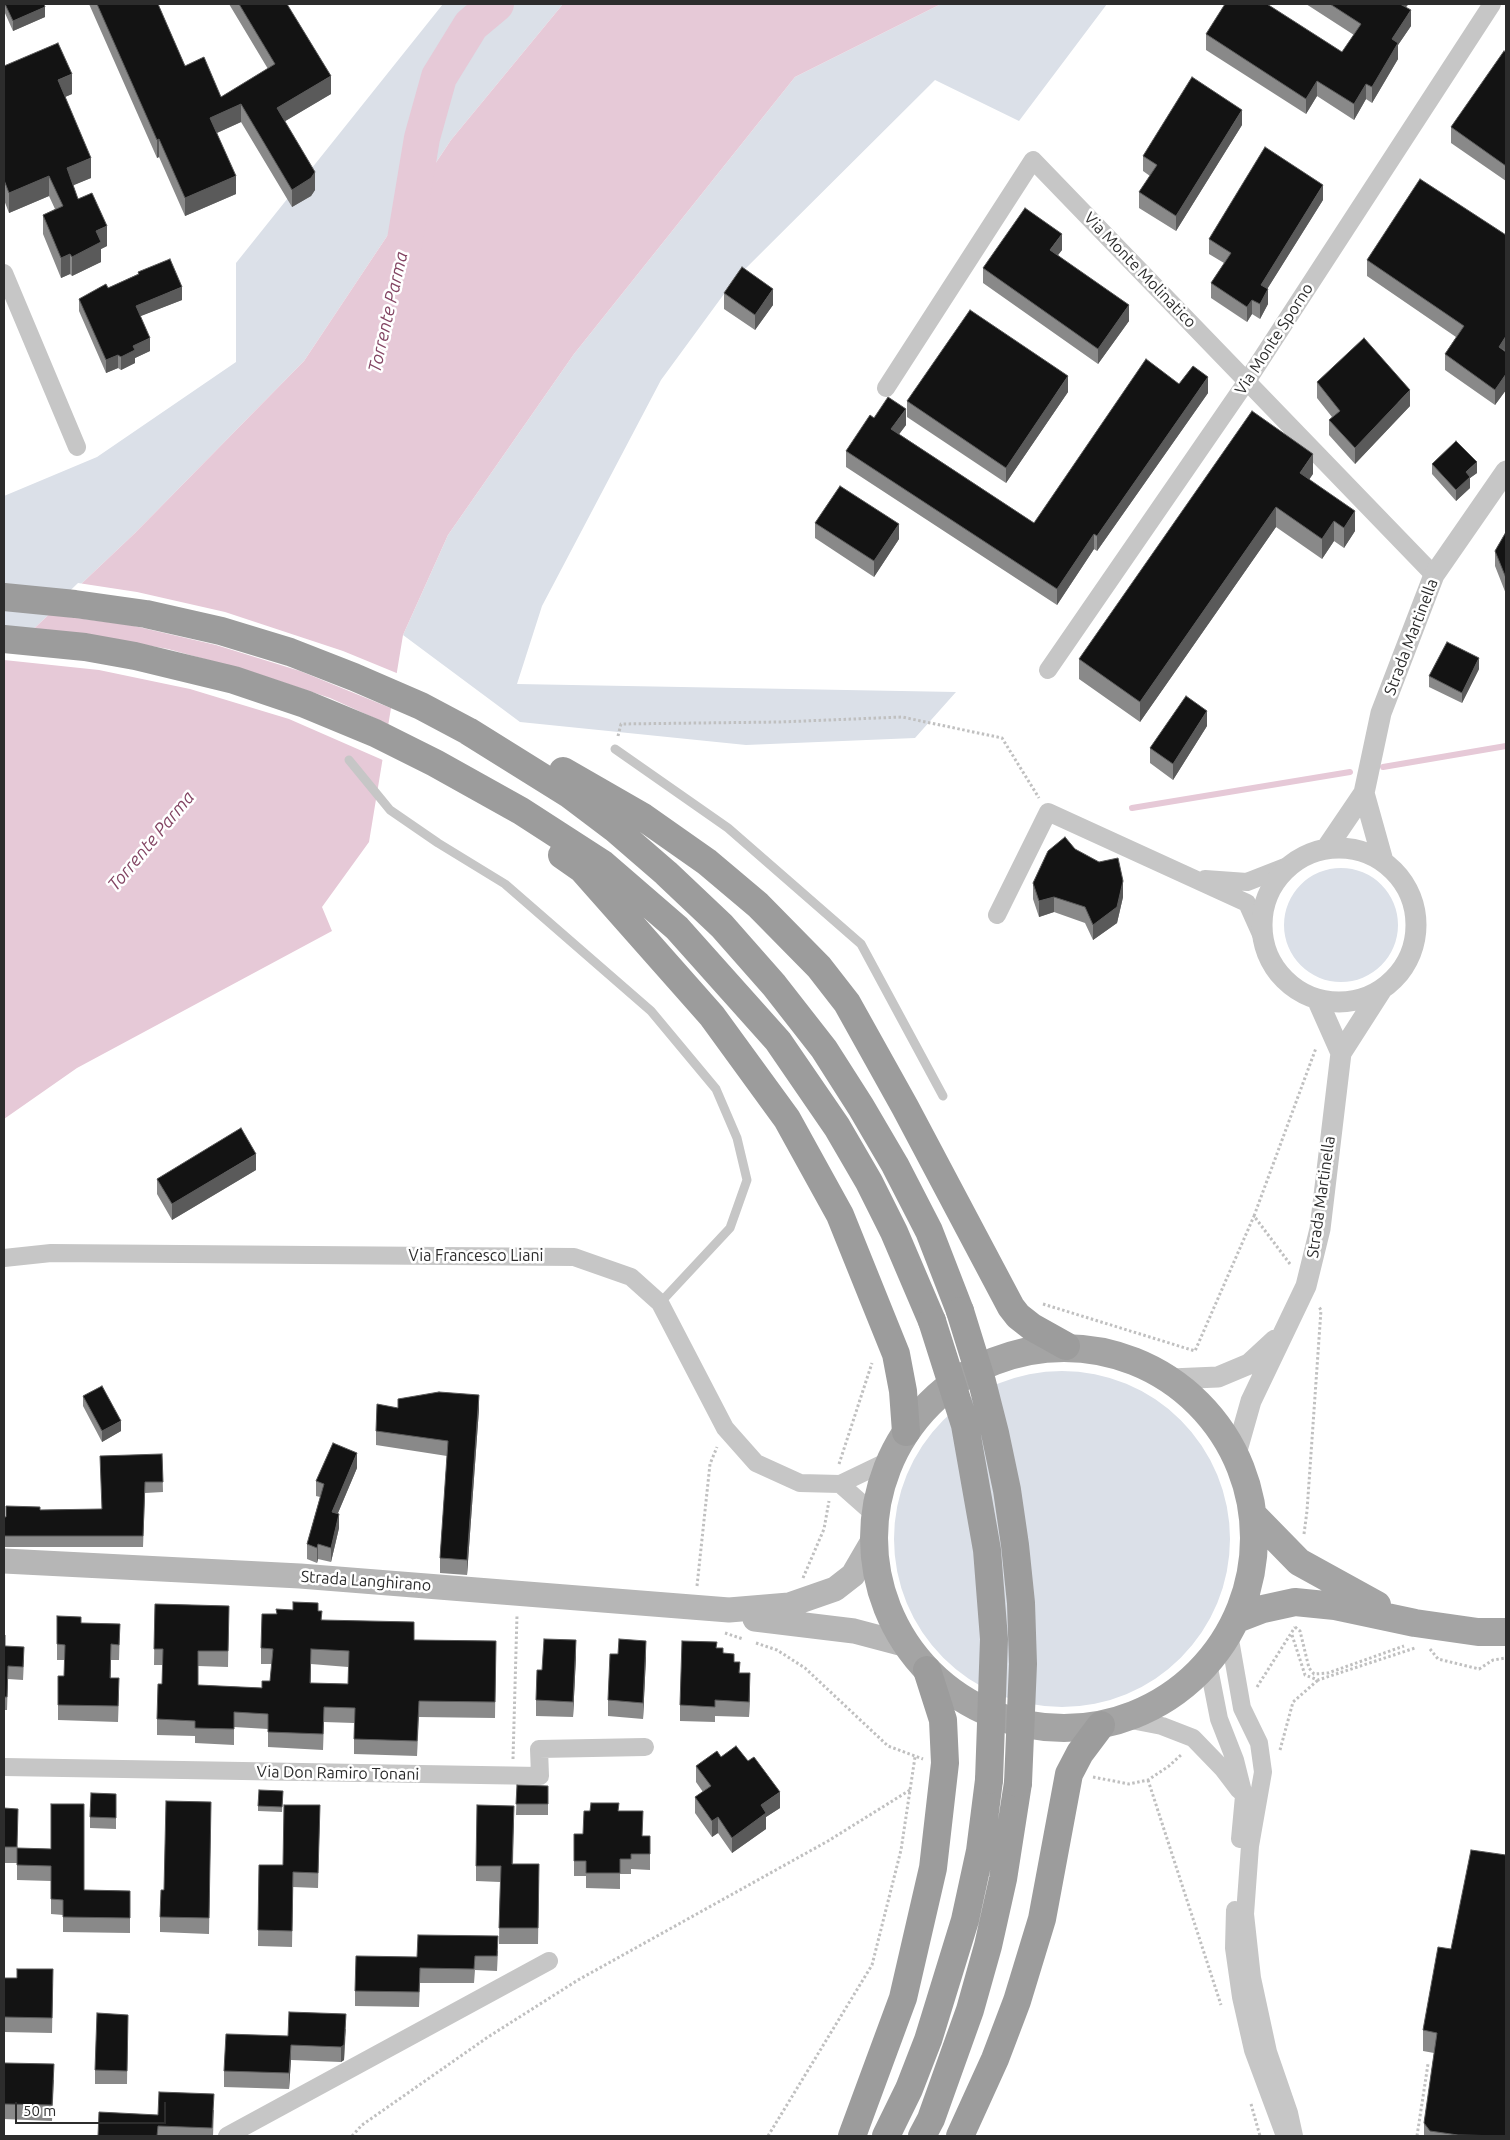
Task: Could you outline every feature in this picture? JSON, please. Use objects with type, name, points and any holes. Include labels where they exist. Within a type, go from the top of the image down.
[{"type":"highway","points":[[4,597],[122,610],[221,632],[320,664],[421,706],[468,731],[569,794],[614,828],[666,873],[722,926],[774,985],[824,1049],[890,1157],[928,1231],[960,1311],[982,1382],[1007,1490],[1021,1603],[1023,1664],[1022,1730],[1018,1783],[1003,1879],[988,1946],[970,2010],[931,2119],[922,2136]]},
{"type":"highway","points":[[4,639],[102,650],[209,673],[298,701],[401,745],[521,811],[603,864],[676,928],[778,1041],[837,1127],[869,1182],[894,1232],[932,1321],[965,1425],[987,1550],[994,1639],[989,1780],[980,1851],[965,1920],[928,2040],[909,2089],[886,2136]]},
{"type":"highway","points":[[468,731],[508,740],[642,817],[707,862],[758,905],[819,967],[847,1003],[905,1107],[1011,1307],[1018,1316],[1032,1327],[1066,1346]]},
{"type":"highway","points":[[435,763],[582,869],[712,1016],[787,1119],[840,1215],[896,1354],[903,1391],[906,1432]]},
{"type":"highway","points":[[852,2136],[903,1998],[933,1868],[945,1763],[943,1720],[927,1670]]},
{"type":"highway","points":[[960,2136],[995,2058],[1026,1974],[1042,1919],[1069,1774],[1080,1752],[1113,1722]]},
{"type":"main road","name":"Strada Langhirano","points":[[726,1621],[789,1605],[835,1589],[853,1575],[875,1527],[890,1460],[906,1432],[936,1396],[975,1369],[1019,1352],[1066,1346],[1103,1350],[1138,1361],[1171,1379],[1197,1400],[1213,1419],[1236,1454],[1254,1516],[1254,1551],[1249,1586],[1233,1626],[1208,1663],[1171,1696],[1113,1722],[1069,1729],[1038,1727],[1007,1720],[977,1708],[951,1691],[927,1670],[907,1645],[893,1621],[883,1594],[876,1567],[875,1527]]},
{"type":"main road","name":"Strada Langhirano","points":[[1254,1516],[1299,1562],[1417,1633]]},
{"type":"main road","name":"Strada Langhirano","points":[[4,1561],[300,1576],[696,1607],[726,1621],[747,1617],[854,1631],[907,1645]]},
{"type":"main road","name":"Strada Langhirano","points":[[1233,1626],[1263,1609],[1295,1615],[1335,1606],[1417,1633],[1506,1632]]},
{"type":"street","name":"Via Monte Sporno","points":[[1048,670],[1247,381],[1492,4]]},
{"type":"street","name":"Via Monte Molinatico","points":[[886,388],[1034,160],[1434,575]]},
{"type":"street","points":[[4,273],[77,447]]},
{"type":"street","name":"Strada Martinella","points":[[1326,849],[1364,793],[1381,713],[1434,575],[1506,471]]},
{"type":"street","name":"Strada Martinella","points":[[1364,793],[1383,861]]},
{"type":"street","points":[[997,916],[1048,812],[1247,903],[1264,941]]},
{"type":"street","name":"Strada Martinella","points":[[1236,1454],[1251,1401],[1280,1335],[1306,1286],[1320,1229],[1341,1053],[1382,989],[1400,972],[1412,950],[1416,925],[1413,900],[1401,878],[1383,861],[1365,852],[1346,848],[1326,849],[1308,854],[1292,864],[1278,879],[1267,898],[1263,919],[1264,941],[1271,960],[1283,977],[1298,990],[1317,999],[1339,1002],[1354,1000],[1382,989]]},
{"type":"street","points":[[1194,878],[1247,882],[1292,864]]},
{"type":"street","points":[[1317,999],[1341,1053]]},
{"type":"street","name":"Via Francesco Liani","points":[[4,1258],[51,1253],[574,1257],[630,1277],[660,1303],[725,1428],[756,1463],[800,1483],[836,1483],[890,1460]]},
{"type":"street","name":"Strada Martinella","points":[[1171,1379],[1218,1377],[1248,1364],[1280,1335]]},
{"type":"street","points":[[836,1483],[875,1527]]},
{"type":"street","points":[[1233,1626],[1242,1708],[1259,1743],[1263,1772],[1250,1846],[1245,1914],[1251,1969],[1268,2052],[1289,2113],[1294,2136]]},
{"type":"street","points":[[1208,1663],[1219,1720],[1235,1760],[1244,1796],[1235,1894],[1234,1948],[1241,1997],[1253,2050],[1281,2132]]},
{"type":"street","points":[[1113,1722],[1162,1726],[1193,1738],[1223,1769],[1244,1796]]},
{"type":"street","name":"Via Don Ramiro Tonani","points":[[4,1767],[540,1776],[539,1749],[645,1747]]},
{"type":"street","points":[[227,2136],[549,1961]]},
{"type":"lane","points":[[615,749],[728,828],[861,944],[944,1096]]},
{"type":"lane","points":[[349,760],[390,810],[438,843],[505,884],[651,1011],[716,1090],[737,1138],[747,1180],[730,1228],[660,1303]]},
{"type":"path","points":[[615,749],[621,724],[780,722],[902,717],[1002,738],[1048,812]]},
{"type":"path","points":[[1299,1562],[1307,1511],[1321,1310],[1306,1286],[1254,1216],[1326,1019]]},
{"type":"path","points":[[696,1607],[710,1464],[725,1428]]},
{"type":"path","points":[[801,1583],[824,1528],[836,1483]]},
{"type":"path","points":[[512,1776],[517,1592]]},
{"type":"path","points":[[1295,1615],[1309,1668],[1314,1674],[1328,1673],[1417,1633]]},
{"type":"path","points":[[1242,1708],[1291,1634],[1295,1615]]},
{"type":"path","points":[[726,1621],[805,1668],[888,1746],[915,1757],[945,1763]]},
{"type":"path","points":[[1291,1634],[1305,1675],[1318,1680]]},
{"type":"path","points":[[1278,1758],[1293,1702],[1318,1680],[1414,1648],[1429,1648],[1438,1659],[1479,1669],[1494,1660],[1506,1658]]},
{"type":"path","points":[[1069,1774],[1110,1779],[1129,1784],[1148,1780],[1169,1766],[1193,1738]]},
{"type":"path","points":[[768,2136],[872,1965],[901,1850],[915,1757]]},
{"type":"path","points":[[1148,1780],[1223,2010]]},
{"type":"path","points":[[352,2136],[362,2125],[488,2037],[578,1980],[828,1841],[910,1790]]},
{"type":"path","points":[[1417,2136],[1428,2064]]},
{"type":"path","points":[[1250,2101],[1260,2136]]},
{"type":"shaded area","points":[[443,4],[563,4],[451,140],[304,361],[135,533],[4,657],[4,496],[97,457],[236,362],[236,263]]},
{"type":"shaded area","points":[[941,4],[1107,4],[1019,121],[935,80],[735,279],[661,380],[542,606],[517,684],[956,692],[915,738],[746,745],[520,722],[403,635],[448,535],[574,354],[795,77]]},
{"type":"shaded area","points":[[1341,868],[1363,872],[1373,877],[1389,893],[1394,903],[1398,925],[1394,947],[1389,957],[1373,973],[1363,978],[1341,982],[1319,978],[1309,973],[1293,957],[1288,947],[1284,925],[1288,903],[1293,893],[1309,877],[1319,872]]},
{"type":"shaded area","points":[[1062,1371],[1095,1374],[1126,1384],[1155,1399],[1181,1420],[1202,1446],[1217,1475],[1227,1506],[1230,1539],[1227,1572],[1217,1603],[1202,1632],[1181,1658],[1155,1679],[1126,1694],[1095,1704],[1062,1707],[1029,1704],[998,1694],[969,1679],[943,1658],[922,1632],[907,1603],[897,1572],[894,1539],[897,1506],[907,1475],[922,1446],[943,1420],[969,1399],[998,1384],[1029,1374]]},
{"type":"water","points":[[563,4],[941,4],[795,77],[574,354],[448,535],[403,635],[369,842],[322,907],[332,931],[77,1068],[4,1119],[4,657],[135,533],[304,361],[451,140]]},
{"type":"pier","points":[[78,583],[137,592],[225,612],[343,651],[399,674],[393,709],[300,671],[216,645],[130,625],[46,614]]},
{"type":"pier","points":[[31,628],[84,634],[168,649],[252,672],[330,698],[390,725],[385,761],[289,719],[190,689],[99,670],[4,660],[4,654]]},
{"type":"building","points":[[5,4],[44,4],[45,7],[13,21]]},
{"type":"building","points":[[97,4],[158,4],[185,66],[204,57],[221,97],[275,64],[239,4],[287,4],[331,76],[277,108],[315,172],[311,178],[292,190],[241,104],[210,118],[236,176],[185,198],[159,139],[157,140]]},
{"type":"building","points":[[1225,4],[1267,4],[1342,52],[1361,24],[1330,4],[1400,4],[1411,10],[1392,39],[1398,43],[1372,87],[1366,84],[1354,104],[1317,81],[1306,99],[1206,34]]},
{"type":"building","points":[[58,43],[72,74],[58,80],[91,158],[67,168],[78,199],[92,193],[107,226],[96,231],[101,242],[72,257],[70,254],[61,258],[43,215],[63,206],[49,176],[9,193],[4,180],[4,66]]},
{"type":"building","points":[[1504,51],[1506,52],[1506,166],[1451,127]]},
{"type":"building","points":[[1192,77],[1242,110],[1176,216],[1139,192],[1157,165],[1143,156]]},
{"type":"building","points":[[1265,147],[1323,185],[1261,285],[1268,289],[1260,304],[1252,300],[1247,307],[1211,283],[1231,253],[1209,239]]},
{"type":"building","points":[[1420,179],[1506,235],[1506,336],[1499,347],[1506,352],[1506,374],[1495,390],[1445,354],[1464,326],[1367,260]]},
{"type":"building","points":[[1025,208],[1062,234],[1050,250],[1129,305],[1098,349],[983,268]]},
{"type":"building","points":[[170,259],[182,287],[136,306],[150,338],[133,346],[135,350],[121,357],[118,355],[106,360],[79,299],[106,284],[108,288],[139,274],[138,272]]},
{"type":"building","points":[[742,267],[773,289],[755,315],[724,293]]},
{"type":"building","points":[[970,310],[1068,376],[1006,468],[907,401]]},
{"type":"building","points":[[1364,338],[1410,390],[1355,448],[1329,420],[1340,411],[1317,382]]},
{"type":"building","points":[[1146,359],[1179,384],[1193,366],[1208,377],[1097,536],[1094,534],[1057,589],[846,451],[870,415],[874,418],[888,397],[906,409],[891,429],[1034,523]]},
{"type":"building","points":[[1252,411],[1313,454],[1300,473],[1355,511],[1344,528],[1334,521],[1322,539],[1276,507],[1140,702],[1079,659]]},
{"type":"building","points":[[1456,441],[1477,462],[1466,472],[1470,477],[1456,490],[1432,464]]},
{"type":"building","points":[[840,486],[899,524],[874,561],[815,523]]},
{"type":"building","points":[[1506,532],[1506,578],[1495,551]]},
{"type":"building","points":[[1447,642],[1479,658],[1462,693],[1429,676]]},
{"type":"building","points":[[1186,696],[1207,711],[1173,764],[1150,748]]},
{"type":"building","points":[[1065,837],[1075,849],[1099,862],[1118,858],[1123,881],[1117,907],[1093,925],[1085,907],[1054,897],[1039,901],[1033,883],[1048,851]]},
{"type":"building","points":[[241,1128],[256,1154],[172,1204],[157,1179]]},
{"type":"building","points":[[102,1386],[121,1421],[102,1431],[83,1396]]},
{"type":"building","points":[[439,1392],[479,1395],[467,1560],[440,1558],[448,1441],[376,1431],[377,1404],[398,1408],[398,1399]]},
{"type":"building","points":[[333,1443],[357,1453],[332,1512],[339,1514],[331,1548],[318,1544],[317,1548],[307,1544],[324,1484],[316,1481]]},
{"type":"building","points":[[162,1454],[163,1482],[145,1482],[143,1536],[4,1536],[6,1506],[40,1507],[40,1510],[102,1509],[100,1456]]},
{"type":"building","points":[[293,1602],[318,1603],[318,1611],[322,1611],[321,1620],[414,1622],[414,1640],[496,1641],[495,1702],[419,1701],[417,1741],[354,1739],[355,1708],[324,1707],[323,1734],[268,1732],[268,1714],[234,1712],[234,1729],[195,1728],[195,1721],[157,1719],[158,1684],[162,1684],[163,1649],[154,1649],[155,1604],[229,1606],[228,1651],[198,1651],[198,1685],[262,1688],[262,1681],[270,1681],[273,1649],[261,1648],[262,1614],[277,1614],[276,1609],[293,1610]],"holes":[[[311,1649],[349,1651],[348,1684],[310,1683]]]},
{"type":"building","points":[[57,1616],[81,1617],[81,1623],[120,1624],[119,1645],[111,1644],[110,1678],[119,1678],[118,1706],[58,1705],[58,1676],[64,1676],[65,1645],[57,1644]]},
{"type":"building","points":[[4,1635],[5,1646],[24,1647],[23,1667],[8,1666],[7,1697],[4,1697]]},
{"type":"building","points":[[544,1639],[576,1640],[573,1702],[536,1700],[537,1670],[542,1670]]},
{"type":"building","points":[[619,1639],[646,1641],[643,1703],[608,1700],[610,1654],[618,1654]]},
{"type":"building","points":[[682,1641],[717,1642],[716,1648],[723,1648],[723,1653],[734,1654],[734,1662],[740,1662],[739,1673],[750,1673],[749,1702],[715,1700],[715,1707],[680,1705]]},
{"type":"building","points":[[736,1746],[748,1761],[754,1757],[780,1792],[761,1805],[766,1813],[732,1838],[718,1817],[712,1821],[695,1797],[711,1786],[696,1766],[717,1751],[721,1757]]},
{"type":"building","points":[[517,1785],[548,1786],[548,1804],[516,1804]]},
{"type":"building","points":[[259,1790],[283,1791],[282,1807],[258,1806]]},
{"type":"building","points":[[91,1793],[116,1794],[116,1818],[90,1817]]},
{"type":"building","points":[[166,1801],[211,1802],[209,1918],[160,1917],[161,1890],[164,1890]]},
{"type":"building","points":[[591,1803],[619,1803],[618,1811],[643,1811],[642,1836],[650,1836],[650,1854],[631,1854],[631,1859],[620,1859],[620,1873],[586,1873],[586,1861],[574,1861],[574,1834],[583,1834],[584,1811],[590,1811]]},
{"type":"building","points":[[51,1804],[84,1804],[84,1890],[130,1891],[130,1918],[63,1917],[63,1900],[51,1899],[51,1866],[17,1865],[17,1848],[51,1849]]},
{"type":"building","points":[[284,1805],[320,1805],[318,1873],[293,1872],[292,1931],[258,1930],[259,1865],[283,1865]]},
{"type":"building","points":[[477,1805],[514,1806],[512,1864],[539,1864],[538,1928],[499,1928],[501,1866],[476,1866]]},
{"type":"building","points":[[4,1808],[18,1809],[17,1847],[4,1847]]},
{"type":"building","points":[[1471,1850],[1506,1855],[1506,2136],[1458,2135],[1430,2131],[1424,2123],[1437,2033],[1423,2030],[1438,1947],[1451,1949]]},
{"type":"building","points":[[418,1935],[498,1936],[497,1956],[475,1956],[474,1969],[420,1968],[419,1992],[355,1991],[356,1956],[417,1957]]},
{"type":"building","points":[[17,1969],[53,1969],[52,2018],[4,2017],[4,1978],[17,1978]]},
{"type":"building","points":[[289,2012],[346,2014],[344,2045],[341,2047],[291,2045],[289,2073],[224,2071],[226,2034],[288,2036]]},
{"type":"building","points":[[97,2013],[128,2015],[127,2071],[95,2070]]},
{"type":"building","points":[[4,2063],[54,2064],[52,2105],[4,2104]]},
{"type":"building","points":[[159,2092],[214,2094],[212,2128],[158,2126],[157,2136],[98,2136],[99,2112],[158,2115]]},
{"type":"waterway","name":"Torrente Parma","points":[[404,246],[422,138],[439,77],[471,25],[496,4]]},
{"type":"waterway","points":[[1383,767],[1506,746]]},
{"type":"waterway","points":[[1132,808],[1350,772]]}]
